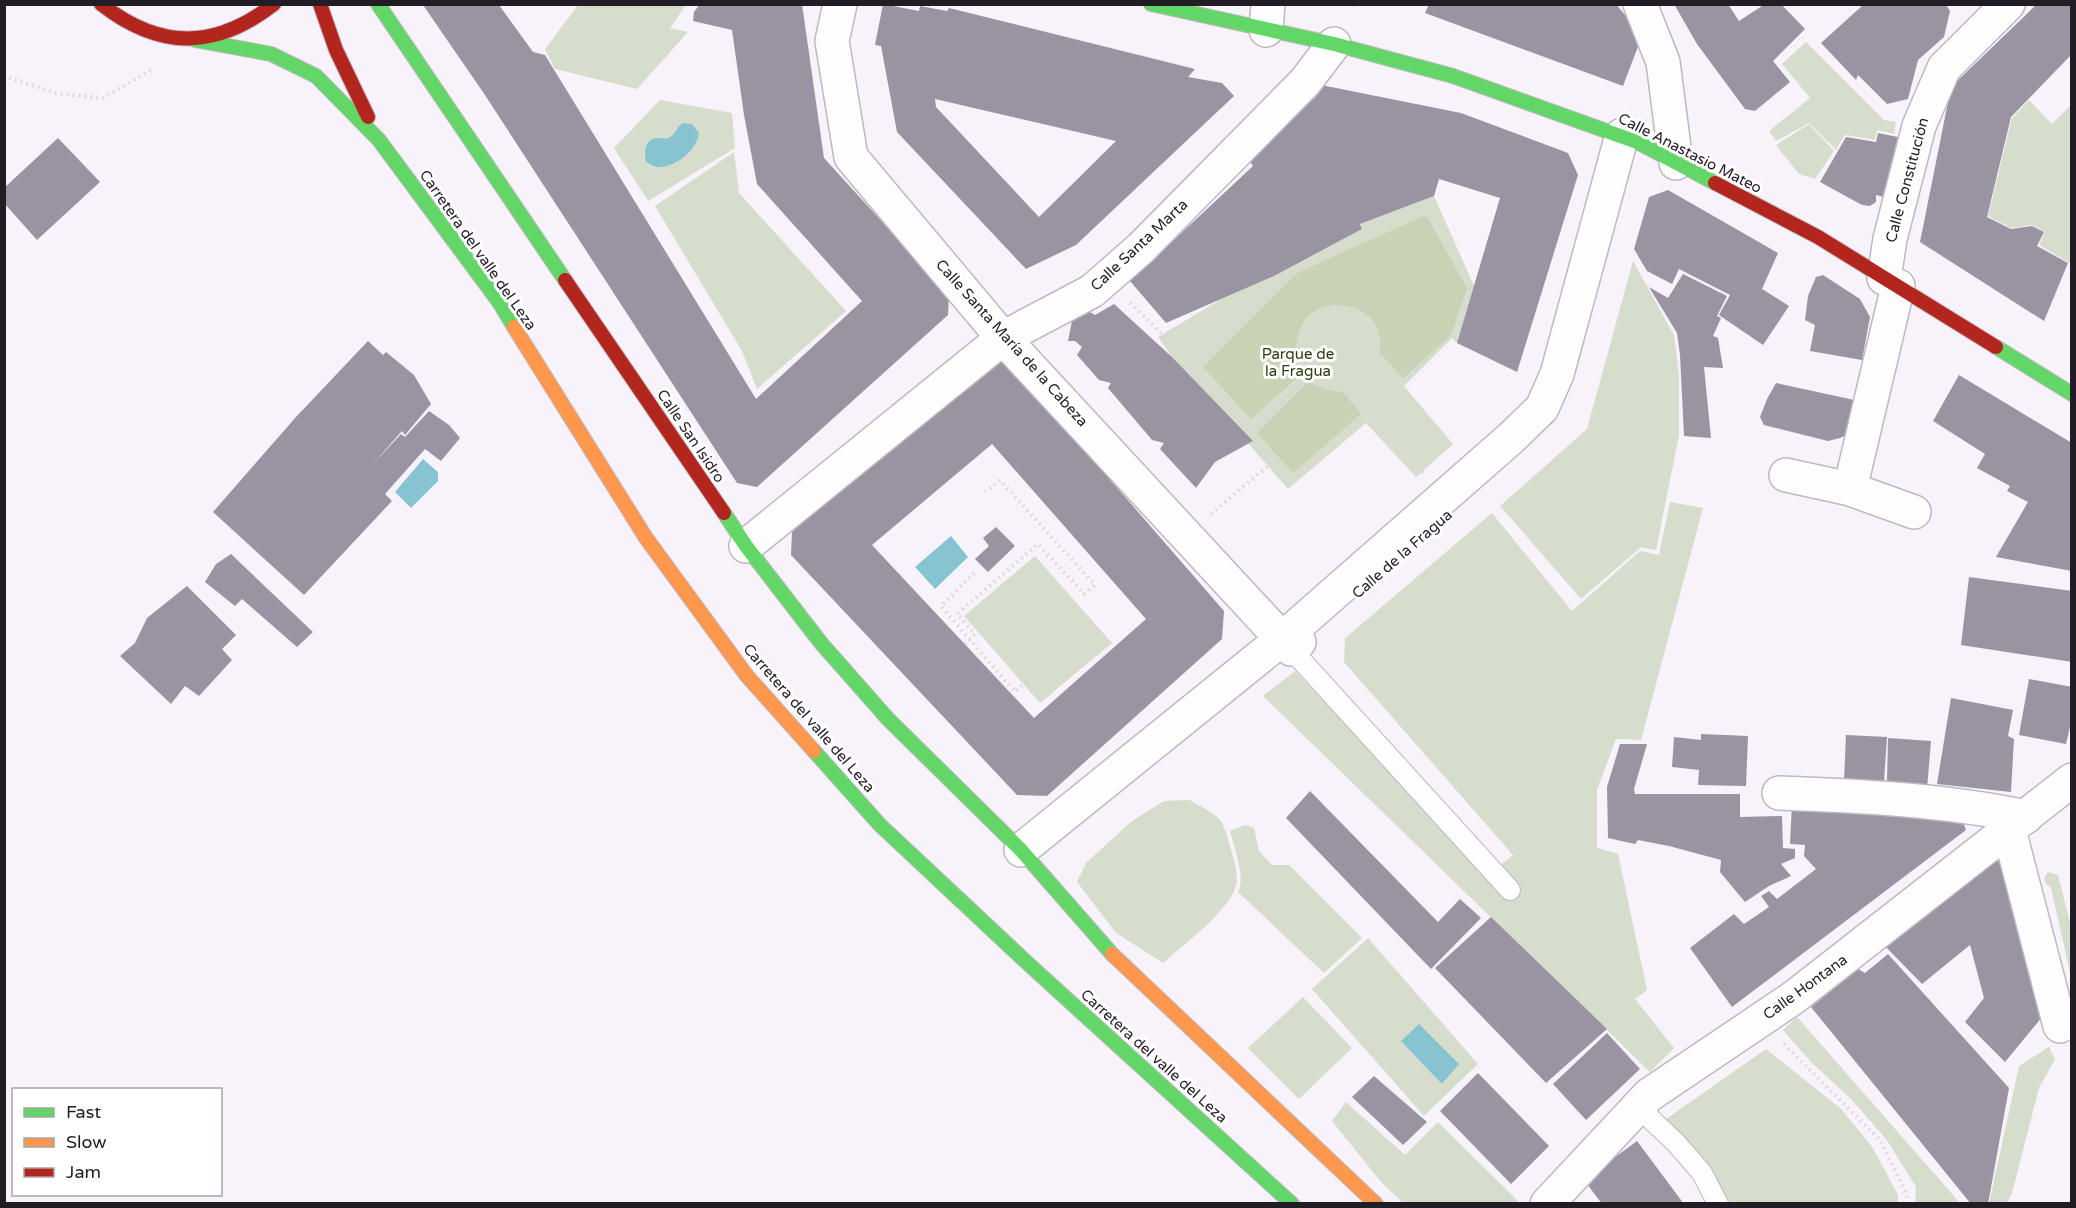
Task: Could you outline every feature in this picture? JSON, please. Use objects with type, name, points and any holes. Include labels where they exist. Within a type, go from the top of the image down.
[{"type":"main road","points":[[100,4],[115,18],[154,35],[200,40],[271,54],[316,76],[379,140]]},
{"type":"main road","points":[[200,40],[230,33],[261,16],[274,4]]},
{"type":"main road","points":[[320,4],[336,50],[379,140]]},
{"type":"main road","name":"Calle San Isidro","points":[[378,4],[746,546],[821,643],[888,719],[1021,850],[1116,958],[1376,1203]]},
{"type":"main road","name":"Calle Anastasio Mateo","points":[[1151,4],[1267,17],[1334,44],[1453,76],[1629,139],[1818,237],[2072,394]]},
{"type":"main road","name":"Carretera del valle del Leza","points":[[379,140],[499,302],[646,538],[747,676],[880,825],[1023,959],[1292,1203]]},
{"type":"street","name":"Calle Santa María de la Cabeza","points":[[840,4],[832,41],[851,157],[1003,338],[1287,644]]},
{"type":"street","points":[[1640,4],[1663,62],[1676,163]]},
{"type":"street","name":"Calle Constitución","points":[[1850,489],[1891,282],[1890,239],[1919,126],[1944,68],[1989,12]]},
{"type":"street","name":"Calle Santa Marta","points":[[746,546],[1003,338],[1092,291],[1124,262],[1305,81],[1334,44]]},
{"type":"street","points":[[1021,850],[1287,644],[1542,408],[1557,374],[1629,139]]},
{"type":"street","points":[[1786,475],[1850,489],[1914,512]]},
{"type":"street","name":"Calle Hontana","points":[[1548,1203],[1649,1095],[1793,998],[2072,780]]},
{"type":"street","points":[[1779,793],[1888,797],[1987,809],[2018,824],[2060,1026]]},
{"type":"lane","points":[[1287,644],[1510,890]]},
{"type":"lane","points":[[1638,1107],[1676,1143],[1702,1173],[1718,1203]]},
{"type":"path","points":[[4,79],[8,77],[56,93],[103,98],[200,40]]},
{"type":"path","points":[[1124,297],[1184,355],[1250,433],[1276,459],[1209,516]]},
{"type":"path","points":[[1426,476],[1346,386],[1322,384],[1309,374],[1304,364],[1304,347],[1306,333],[1316,320],[1336,313],[1362,320],[1373,332],[1372,365],[1450,454]]},
{"type":"path","points":[[1250,433],[1309,374]]},
{"type":"path","points":[[965,644],[975,634],[957,614],[1038,544],[1084,594],[1095,585],[1000,480],[985,492]]},
{"type":"path","points":[[975,573],[941,606],[1015,692],[1039,669]]},
{"type":"path","points":[[1510,890],[1667,1056]]},
{"type":"path","points":[[1760,1020],[1880,1140],[1907,1195],[1906,1203]]},
{"type":"green space","points":[[578,5],[686,5],[670,28],[688,32],[637,89],[555,69],[545,49]]},
{"type":"green space","points":[[1806,42],[1884,120],[1896,122],[1894,134],[1877,130],[1875,140],[1845,135],[1836,150],[1809,123],[1776,141],[1769,131],[1810,98],[1782,64]]},
{"type":"green space","points":[[660,100],[732,113],[735,148],[648,201],[614,148]]},
{"type":"green space","points":[[2029,100],[2052,124],[2071,105],[2072,259],[2070,263],[2039,245],[2045,232],[2032,225],[2011,228],[1988,216],[2012,118]]},
{"type":"green space","points":[[1809,124],[1834,151],[1815,179],[1799,174],[1776,145]]},
{"type":"green space","points":[[734,152],[739,193],[846,311],[757,389],[742,351],[655,206]]},
{"type":"green space","name":"Parque de la Fragua","points":[[1434,196],[1474,286],[1457,343],[1452,338],[1404,386],[1453,444],[1416,477],[1366,423],[1288,489],[1172,357],[1158,337],[1223,298],[1289,268],[1362,229],[1360,224]]},
{"type":"green space","points":[[1426,215],[1467,288],[1451,335],[1403,378],[1379,352],[1380,336],[1374,322],[1364,313],[1350,307],[1336,305],[1322,308],[1309,315],[1301,327],[1297,343],[1298,377],[1251,419],[1203,367],[1297,273]]},
{"type":"green space","points":[[1633,261],[1674,335],[1679,375],[1679,435],[1656,550],[1641,547],[1581,599],[1500,506],[1587,429]]},
{"type":"green space","points":[[1308,382],[1327,390],[1343,392],[1361,414],[1293,473],[1257,433]]},
{"type":"green space","points":[[1670,502],[1703,508],[1641,740],[1616,739],[1597,790],[1597,848],[1618,854],[1647,990],[1635,999],[1674,1048],[1650,1072],[1263,696],[1295,671],[1488,875],[1513,855],[1344,662],[1345,638],[1492,513],[1572,611],[1640,551],[1659,555]]},
{"type":"green space","points":[[1035,556],[1112,643],[1040,703],[964,616]]},
{"type":"green space","points":[[1190,800],[1214,814],[1222,823],[1235,863],[1237,882],[1232,896],[1215,917],[1163,963],[1116,933],[1077,882],[1086,863],[1132,821],[1164,801]]},
{"type":"green space","points":[[1245,825],[1254,828],[1259,851],[1272,865],[1289,865],[1362,938],[1324,973],[1238,892],[1240,871],[1230,831]]},
{"type":"green space","points":[[2048,872],[2058,875],[2071,927],[2071,977],[2051,888],[2046,884],[2044,878]]},
{"type":"green space","points":[[1368,938],[1478,1064],[1424,1116],[1312,989]]},
{"type":"green space","points":[[1303,997],[1352,1048],[1299,1099],[1248,1048]]},
{"type":"green space","points":[[1797,1017],[1960,1203],[1915,1203],[1916,1187],[1886,1139],[1851,1099],[1811,1062],[1783,1030]]},
{"type":"green space","points":[[2049,1047],[2055,1059],[2039,1088],[2012,1193],[2007,1203],[1989,1203],[2019,1066]]},
{"type":"green space","points":[[1766,1049],[1841,1109],[1873,1148],[1898,1195],[1898,1203],[1727,1203],[1686,1143],[1666,1119]]},
{"type":"green space","points":[[1346,1102],[1405,1155],[1438,1122],[1518,1201],[1515,1204],[1403,1203],[1381,1182],[1332,1121]]},
{"type":"water","points":[[683,123],[692,124],[699,133],[690,151],[673,164],[666,166],[656,167],[646,162],[645,151],[649,141],[656,138],[668,138]]},
{"type":"water","points":[[423,459],[438,472],[438,481],[411,508],[395,492]]},
{"type":"water","points":[[951,536],[968,557],[935,589],[915,567]]},
{"type":"water","points":[[1419,1024],[1459,1064],[1442,1084],[1401,1041]]},
{"type":"building","points":[[700,4],[802,4],[824,158],[949,295],[948,315],[757,487],[737,483],[485,95],[423,5],[499,5],[533,52],[545,55],[756,399],[862,301],[757,184],[732,30],[693,21],[694,12]]},
{"type":"building","points":[[883,4],[919,11],[920,6],[947,11],[949,8],[1195,69],[1188,77],[1222,83],[1234,96],[1076,245],[1026,269],[897,132],[881,46],[875,45]],"holes":[[[935,99],[1116,141],[1039,217],[936,107]]]},
{"type":"building","points":[[1429,4],[1616,4],[1642,36],[1623,86],[1425,13]]},
{"type":"building","points":[[1674,4],[1728,4],[1739,21],[1765,4],[1781,4],[1805,29],[1773,61],[1790,82],[1755,111],[1745,109],[1697,44]]},
{"type":"building","points":[[2037,4],[2072,4],[2072,54],[2011,117],[1987,217],[2011,229],[2032,226],[2044,232],[2037,246],[2068,263],[2044,321],[1920,242],[1951,87]]},
{"type":"building","points":[[1863,5],[1946,5],[1950,11],[1944,37],[1918,60],[1908,99],[1887,104],[1858,75],[1856,80],[1821,43]]},
{"type":"building","points":[[1321,85],[1461,113],[1568,153],[1578,175],[1517,372],[1457,343],[1500,198],[1439,179],[1434,196],[1360,224],[1362,229],[1274,276],[1166,323],[1130,281],[1253,166],[1246,156],[1316,97]]},
{"type":"building","points":[[1878,133],[1898,137],[1884,197],[1876,195],[1876,202],[1870,206],[1862,205],[1820,182],[1846,137],[1876,142]]},
{"type":"building","points":[[58,138],[100,182],[37,240],[4,203],[4,188]]},
{"type":"building","points":[[1668,190],[1778,253],[1762,289],[1789,306],[1763,345],[1719,315],[1730,295],[1679,269],[1672,284],[1647,271],[1634,249],[1649,197]]},
{"type":"building","points":[[1683,274],[1727,296],[1717,316],[1721,318],[1713,336],[1718,338],[1723,368],[1704,367],[1711,438],[1684,436],[1677,333],[1649,287],[1668,298]]},
{"type":"building","points":[[1823,275],[1860,299],[1870,317],[1862,360],[1810,351],[1815,325],[1805,320],[1808,296],[1816,277]]},
{"type":"building","points":[[1114,304],[1172,357],[1253,441],[1215,462],[1196,488],[1160,449],[1164,443],[1152,440],[1108,388],[1111,383],[1099,380],[1077,355],[1082,347],[1075,341],[1068,341],[1072,321],[1090,312],[1095,315]]},
{"type":"building","points":[[368,341],[383,355],[386,352],[414,375],[431,404],[405,435],[402,431],[373,464],[401,434],[405,437],[429,411],[449,425],[460,438],[441,461],[425,449],[385,494],[392,501],[304,595],[213,512],[296,417]]},
{"type":"building","points":[[988,361],[1009,363],[1224,611],[1222,639],[1047,796],[1017,795],[791,555],[792,532]],"holes":[[[992,444],[1146,619],[1034,718],[872,545]]]},
{"type":"building","points":[[1959,375],[2072,443],[2072,571],[1996,557],[2028,502],[2007,491],[2010,486],[1977,468],[1985,454],[1933,421]]},
{"type":"building","points":[[1776,383],[1859,401],[1850,433],[1828,441],[1764,425],[1760,417]]},
{"type":"building","points":[[996,527],[1015,546],[988,572],[975,559],[989,546],[983,538]]},
{"type":"building","points":[[231,554],[313,632],[297,647],[242,599],[235,606],[205,582],[216,564]]},
{"type":"building","points":[[1969,577],[2072,591],[2072,662],[1961,645]]},
{"type":"building","points":[[187,586],[236,635],[222,649],[232,660],[199,696],[185,686],[171,704],[120,656],[135,643],[147,618]]},
{"type":"building","points":[[2029,679],[2072,687],[2072,718],[2066,744],[2019,735]]},
{"type":"building","points":[[1951,698],[2013,710],[2008,736],[2014,739],[2011,792],[1937,784]]},
{"type":"building","points":[[1701,734],[1748,736],[1746,786],[1698,785],[1699,770],[1672,767],[1674,737],[1701,740]]},
{"type":"building","points":[[1846,735],[1887,737],[1884,782],[1844,781]]},
{"type":"building","points":[[1888,738],[1931,741],[1927,789],[1887,781]]},
{"type":"building","points":[[1620,744],[1647,744],[1634,789],[1635,794],[1740,794],[1740,817],[1782,816],[1783,848],[1795,849],[1795,858],[1781,864],[1791,876],[1769,886],[1745,902],[1720,872],[1721,860],[1669,846],[1638,840],[1635,844],[1608,838],[1607,787]]},
{"type":"building","points":[[1310,791],[1438,922],[1460,899],[1481,918],[1431,969],[1286,818]]},
{"type":"building","points":[[1792,804],[1960,812],[1966,830],[1732,1007],[1690,948],[1734,914],[1744,924],[1769,907],[1761,896],[1769,891],[1777,899],[1816,869],[1804,856],[1805,845],[1790,844]]},
{"type":"building","points":[[1990,858],[2010,866],[2047,1011],[2005,1062],[1965,1022],[1984,998],[1970,945],[1922,984],[1882,943]]},
{"type":"building","points":[[1491,917],[1607,1029],[1546,1083],[1435,968]]},
{"type":"building","points":[[1888,954],[2009,1088],[1988,1204],[1971,1204],[1811,1007],[1858,969],[1865,973]]},
{"type":"building","points":[[1607,1033],[1640,1069],[1586,1120],[1553,1084]]},
{"type":"building","points":[[1478,1073],[1549,1146],[1511,1184],[1440,1111]]},
{"type":"building","points":[[1374,1076],[1427,1122],[1403,1145],[1352,1097]]},
{"type":"building","points":[[1637,1141],[1684,1204],[1602,1204],[1584,1180]]},
{"type":"traffic: fast","points":[[378,4],[565,280]]},
{"type":"traffic: fast","points":[[1151,4],[1334,44],[1453,76],[1637,142],[1715,183]]},
{"type":"traffic: fast","points":[[195,40],[271,54],[316,76],[379,140],[499,302],[514,327]]},
{"type":"traffic: fast","points":[[1996,347],[2072,394]]},
{"type":"traffic: fast","points":[[724,513],[746,546],[821,643],[888,719],[1021,850],[1112,954]]},
{"type":"traffic: fast","points":[[814,751],[880,825],[1023,959],[1292,1204]]},
{"type":"traffic: slow","points":[[514,327],[646,538],[747,676],[814,751]]},
{"type":"traffic: slow","points":[[1112,954],[1376,1204]]},
{"type":"traffic: jam","points":[[101,4],[145,30],[166,36],[187,38],[209,36],[230,30],[274,4]]},
{"type":"traffic: jam","points":[[320,4],[336,50],[368,117]]},
{"type":"traffic: jam","points":[[1715,183],[1818,237],[1996,347]]},
{"type":"traffic: jam","points":[[565,280],[724,513]]}]
